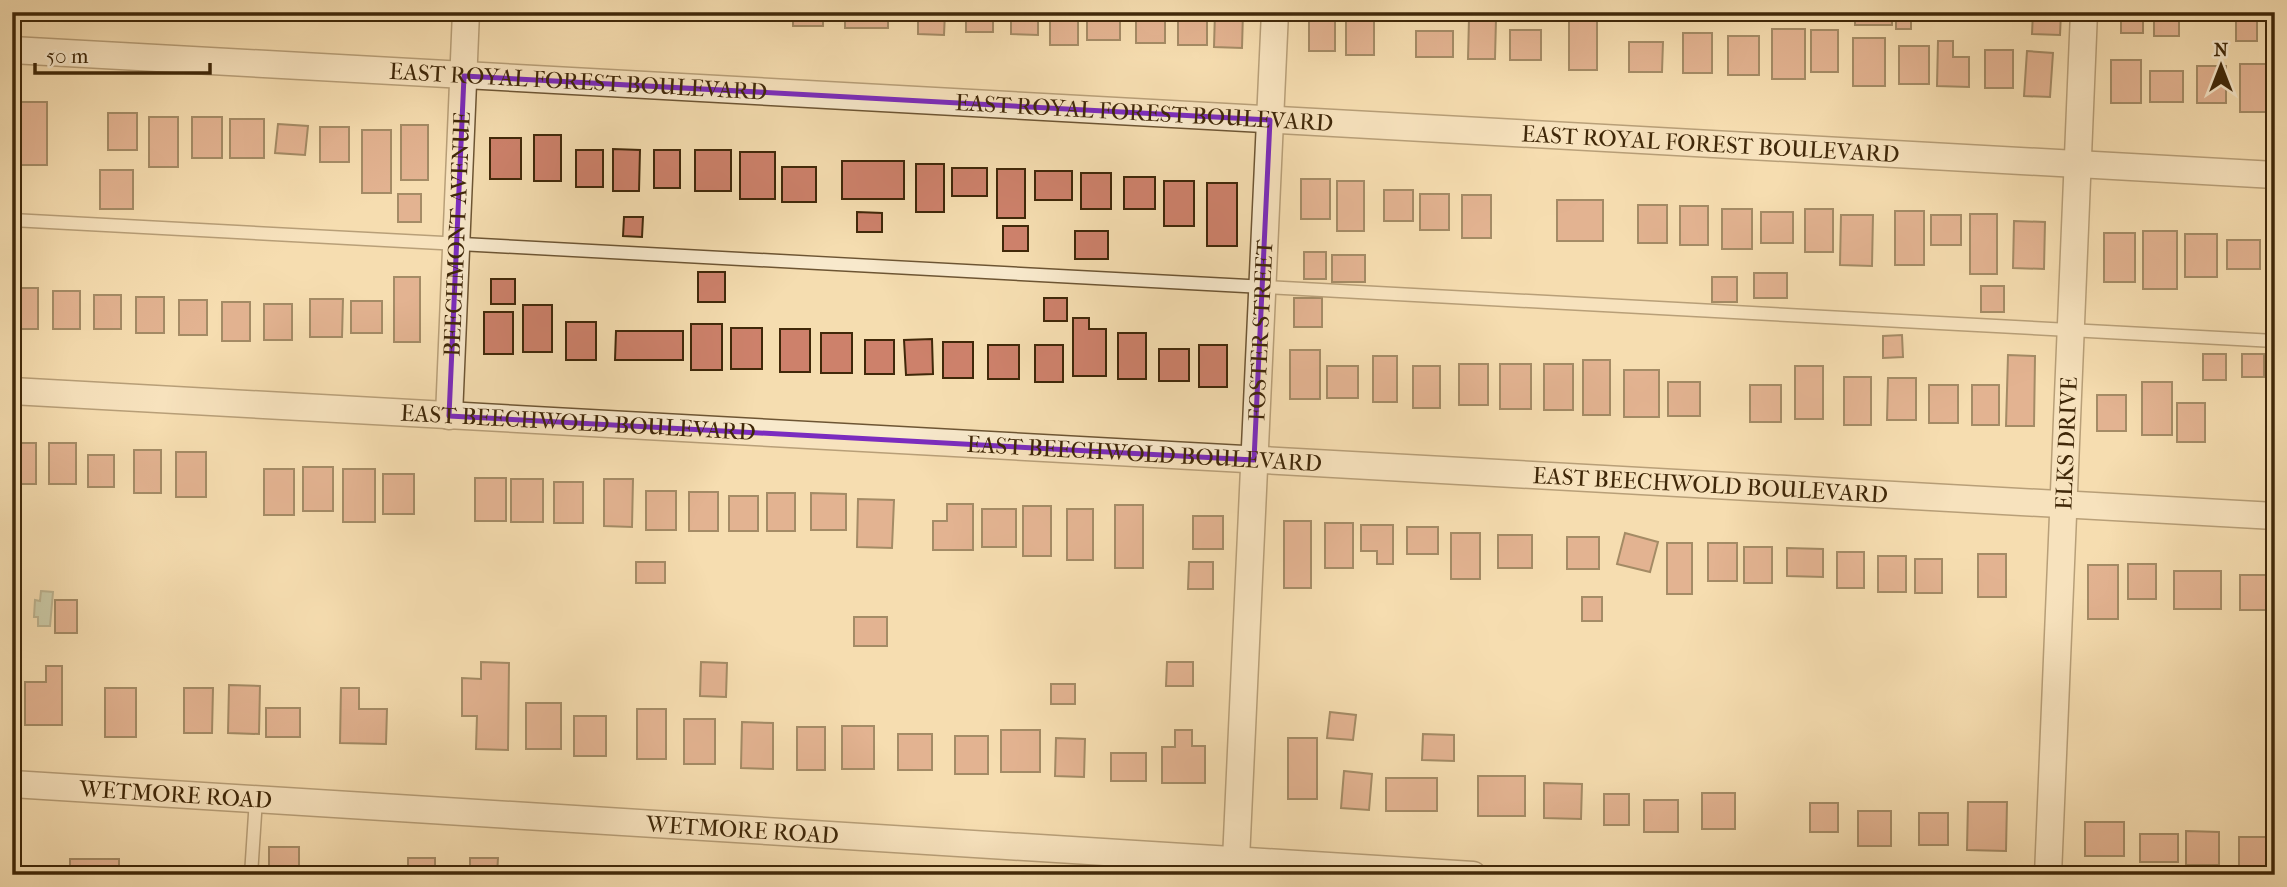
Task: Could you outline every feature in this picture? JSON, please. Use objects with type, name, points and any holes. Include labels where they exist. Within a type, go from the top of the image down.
[{"type":"street","name":"BEECHMONT AVENUE","points":[[449,416],[466,12]]},
{"type":"street","name":"FOSTER STREET","points":[[1236,860],[1275,12]]},
{"type":"street","name":"ELKS DRIVE","points":[[2048,875],[2084,12]]},
{"type":"street","name":"EAST ROYAL FOREST BOULEVARD","points":[[12,50],[2275,175]]},
{"type":"street","name":"EAST BEECHWOLD BOULEVARD","points":[[12,391],[2275,516]]},
{"type":"street","name":"WETMORE ROAD","points":[[12,784],[1473,875]]},
{"type":"lane","points":[[12,220],[2275,341]]},
{"type":"lane","points":[[251,875],[256,799]]},
{"type":"highlighted area","points":[[464,76],[1270,120],[1254,460],[449,416]]},
{"type":"shaded area","points":[[41,591],[53,592],[50,626],[38,626],[38,617],[34,617],[35,600],[40,601]]},
{"type":"building","points":[[541,12],[569,12],[568,19],[541,18]]},
{"type":"building","points":[[577,12],[605,12],[605,17],[577,17]]},
{"type":"building","points":[[621,12],[652,12],[652,15],[621,15]]},
{"type":"building","points":[[664,12],[694,12],[694,16],[664,16]]},
{"type":"building","points":[[749,12],[778,12],[778,15],[749,15]]},
{"type":"building","points":[[793,12],[823,12],[823,26],[793,26]]},
{"type":"building","points":[[845,12],[888,12],[888,28],[845,28]]},
{"type":"building","points":[[918,12],[945,12],[944,35],[918,34]]},
{"type":"building","points":[[966,12],[993,12],[993,32],[966,32]]},
{"type":"building","points":[[1011,12],[1038,12],[1038,35],[1011,34]]},
{"type":"building","points":[[1050,12],[1078,12],[1078,45],[1050,45]]},
{"type":"building","points":[[1087,12],[1120,12],[1120,40],[1087,40]]},
{"type":"building","points":[[1136,12],[1165,12],[1165,43],[1136,43]]},
{"type":"building","points":[[1207,12],[1207,45],[1178,45],[1178,13]]},
{"type":"building","points":[[1215,12],[1243,12],[1242,48],[1214,47]]},
{"type":"building","points":[[1309,12],[1335,12],[1335,51],[1309,51]]},
{"type":"building","points":[[1855,12],[1892,12],[1892,25],[1855,25]]},
{"type":"building","points":[[1896,12],[1911,12],[1911,29],[1896,29]]},
{"type":"building","points":[[2033,12],[2061,12],[2060,35],[2032,34]]},
{"type":"building","points":[[2121,12],[2143,12],[2143,33],[2121,33]]},
{"type":"building","points":[[2154,12],[2179,12],[2179,36],[2154,36]]},
{"type":"building","points":[[1346,14],[1374,14],[1374,55],[1346,55]]},
{"type":"building","points":[[2236,16],[2257,16],[2257,41],[2236,41]]},
{"type":"building","points":[[1469,18],[1496,19],[1495,59],[1468,59]]},
{"type":"building","points":[[1569,20],[1597,20],[1597,70],[1569,70]]},
{"type":"building","points":[[1772,29],[1805,29],[1805,79],[1772,79]]},
{"type":"building","points":[[1510,30],[1541,30],[1541,60],[1510,60]]},
{"type":"building","points":[[1811,30],[1838,30],[1838,72],[1811,72]]},
{"type":"building","points":[[1416,31],[1453,31],[1453,57],[1416,57]]},
{"type":"building","points":[[1683,33],[1712,33],[1712,73],[1683,73]]},
{"type":"building","points":[[1728,36],[1759,36],[1759,75],[1728,75]]},
{"type":"building","points":[[1853,38],[1885,38],[1885,86],[1853,86]]},
{"type":"building","points":[[1938,41],[1953,41],[1953,57],[1969,57],[1969,87],[1937,86]]},
{"type":"building","points":[[1629,42],[1663,42],[1662,72],[1629,72]]},
{"type":"building","points":[[1899,46],[1929,46],[1929,84],[1899,84]]},
{"type":"building","points":[[1985,50],[2013,50],[2013,88],[1985,88]]},
{"type":"building","points":[[2027,51],[2053,53],[2050,97],[2024,96]]},
{"type":"building","points":[[2111,60],[2141,60],[2141,103],[2111,103]]},
{"type":"building","points":[[2240,64],[2268,64],[2268,112],[2240,112]]},
{"type":"building","points":[[2197,66],[2226,66],[2226,103],[2197,103]]},
{"type":"building","points":[[2150,71],[2183,71],[2183,102],[2150,102]]},
{"type":"building","points":[[16,102],[47,102],[47,165],[16,165]]},
{"type":"building","points":[[108,113],[137,113],[137,150],[108,150]]},
{"type":"building","points":[[149,117],[178,117],[178,167],[149,167]]},
{"type":"building","points":[[192,117],[222,117],[222,158],[192,158]]},
{"type":"building","points":[[230,119],[264,119],[264,158],[230,158]]},
{"type":"building","points":[[278,124],[308,126],[305,155],[275,153]]},
{"type":"building","points":[[401,125],[428,125],[428,180],[401,180]]},
{"type":"building","points":[[320,127],[349,127],[349,162],[320,162]]},
{"type":"building","points":[[362,130],[391,130],[391,193],[362,193]]},
{"type":"building","points":[[534,135],[561,135],[561,181],[534,181]]},
{"type":"building","points":[[490,138],[521,138],[521,179],[490,179]]},
{"type":"building","points":[[613,149],[640,150],[639,191],[613,191]]},
{"type":"building","points":[[576,150],[603,150],[603,187],[576,187]]},
{"type":"building","points":[[654,150],[680,150],[680,188],[654,188]]},
{"type":"building","points":[[695,150],[731,150],[731,191],[695,191]]},
{"type":"building","points":[[740,152],[775,152],[775,199],[740,199]]},
{"type":"building","points":[[842,161],[904,161],[904,199],[842,199]]},
{"type":"building","points":[[916,164],[944,164],[944,212],[916,212]]},
{"type":"building","points":[[782,167],[816,167],[816,202],[782,202]]},
{"type":"building","points":[[952,168],[987,168],[987,196],[952,196]]},
{"type":"building","points":[[997,169],[1025,169],[1025,218],[997,218]]},
{"type":"building","points":[[100,170],[133,170],[133,209],[100,209]]},
{"type":"building","points":[[1035,171],[1072,171],[1072,200],[1035,200]]},
{"type":"building","points":[[1081,173],[1111,173],[1111,209],[1081,209]]},
{"type":"building","points":[[1124,177],[1155,177],[1155,209],[1124,209]]},
{"type":"building","points":[[1301,179],[1330,179],[1330,219],[1301,219]]},
{"type":"building","points":[[1164,181],[1194,181],[1194,226],[1164,226]]},
{"type":"building","points":[[1337,181],[1364,181],[1364,231],[1337,231]]},
{"type":"building","points":[[1207,183],[1237,183],[1237,246],[1207,246]]},
{"type":"building","points":[[1384,190],[1413,190],[1413,221],[1384,221]]},
{"type":"building","points":[[398,194],[421,194],[421,222],[398,222]]},
{"type":"building","points":[[1420,194],[1449,194],[1449,230],[1420,230]]},
{"type":"building","points":[[1462,195],[1491,195],[1491,238],[1462,238]]},
{"type":"building","points":[[1557,200],[1603,200],[1603,241],[1557,241]]},
{"type":"building","points":[[1638,205],[1667,205],[1667,243],[1638,243]]},
{"type":"building","points":[[1680,206],[1708,206],[1708,245],[1680,245]]},
{"type":"building","points":[[1722,209],[1752,209],[1752,249],[1722,249]]},
{"type":"building","points":[[1805,209],[1833,209],[1833,252],[1805,252]]},
{"type":"building","points":[[1895,211],[1924,211],[1924,265],[1895,265]]},
{"type":"building","points":[[857,212],[882,213],[882,232],[857,232]]},
{"type":"building","points":[[1761,212],[1793,212],[1793,243],[1761,243]]},
{"type":"building","points":[[1970,214],[1997,214],[1997,274],[1970,274]]},
{"type":"building","points":[[1841,215],[1873,215],[1872,266],[1840,265]]},
{"type":"building","points":[[1931,215],[1961,215],[1961,245],[1931,245]]},
{"type":"building","points":[[624,217],[643,217],[642,237],[623,236]]},
{"type":"building","points":[[2014,221],[2045,222],[2044,269],[2013,268]]},
{"type":"building","points":[[1003,226],[1028,226],[1028,251],[1003,251]]},
{"type":"building","points":[[1075,231],[1108,231],[1108,259],[1075,259]]},
{"type":"building","points":[[2143,231],[2177,231],[2177,289],[2143,289]]},
{"type":"building","points":[[2104,233],[2135,233],[2135,282],[2104,282]]},
{"type":"building","points":[[2185,234],[2217,234],[2217,277],[2185,277]]},
{"type":"building","points":[[2269,236],[2275,236],[2275,289],[2267,289]]},
{"type":"building","points":[[2227,240],[2260,240],[2260,269],[2227,269]]},
{"type":"building","points":[[1304,252],[1326,252],[1326,279],[1304,279]]},
{"type":"building","points":[[1332,255],[1365,255],[1365,282],[1332,282]]},
{"type":"building","points":[[698,272],[725,272],[725,302],[698,302]]},
{"type":"building","points":[[1754,273],[1787,273],[1787,298],[1754,298]]},
{"type":"building","points":[[394,277],[420,277],[420,342],[394,342]]},
{"type":"building","points":[[1712,277],[1737,277],[1737,302],[1712,302]]},
{"type":"building","points":[[491,279],[515,279],[515,304],[491,304]]},
{"type":"building","points":[[1981,286],[2004,286],[2004,312],[1981,312]]},
{"type":"building","points":[[12,288],[38,288],[38,329],[12,329]]},
{"type":"building","points":[[53,291],[80,291],[80,329],[53,329]]},
{"type":"building","points":[[94,295],[121,295],[121,329],[94,329]]},
{"type":"building","points":[[136,297],[164,297],[164,333],[136,333]]},
{"type":"building","points":[[1044,298],[1067,298],[1067,321],[1044,321]]},
{"type":"building","points":[[1294,298],[1322,298],[1322,327],[1294,327]]},
{"type":"building","points":[[310,299],[343,299],[342,337],[310,337]]},
{"type":"building","points":[[179,300],[207,300],[207,335],[179,335]]},
{"type":"building","points":[[351,301],[382,301],[382,333],[351,333]]},
{"type":"building","points":[[222,302],[250,302],[250,341],[222,341]]},
{"type":"building","points":[[264,304],[292,304],[292,340],[264,340]]},
{"type":"building","points":[[523,305],[552,305],[552,352],[523,352]]},
{"type":"building","points":[[484,312],[513,312],[513,354],[484,354]]},
{"type":"building","points":[[1073,318],[1089,318],[1089,329],[1106,329],[1106,376],[1073,376]]},
{"type":"building","points":[[566,322],[596,322],[596,360],[566,360]]},
{"type":"building","points":[[691,324],[722,324],[722,370],[691,370]]},
{"type":"building","points":[[731,328],[762,328],[762,369],[731,369]]},
{"type":"building","points":[[780,329],[810,329],[810,372],[780,372]]},
{"type":"building","points":[[616,331],[683,331],[683,360],[615,360]]},
{"type":"building","points":[[821,333],[852,333],[852,373],[821,373]]},
{"type":"building","points":[[1118,333],[1146,333],[1146,379],[1118,379]]},
{"type":"building","points":[[1902,335],[1903,357],[1883,358],[1883,336]]},
{"type":"building","points":[[932,339],[933,374],[906,375],[904,340]]},
{"type":"building","points":[[865,340],[894,340],[894,374],[865,374]]},
{"type":"building","points":[[943,342],[973,342],[973,378],[943,378]]},
{"type":"building","points":[[988,345],[1019,345],[1019,379],[988,379]]},
{"type":"building","points":[[1035,345],[1063,345],[1063,382],[1035,382]]},
{"type":"building","points":[[1199,345],[1227,345],[1227,387],[1199,387]]},
{"type":"building","points":[[1159,349],[1189,349],[1189,381],[1159,381]]},
{"type":"building","points":[[1290,350],[1320,350],[1320,399],[1290,399]]},
{"type":"building","points":[[2203,354],[2226,354],[2226,380],[2203,380]]},
{"type":"building","points":[[2242,354],[2264,354],[2264,377],[2242,377]]},
{"type":"building","points":[[2008,355],[2035,356],[2034,426],[2006,426]]},
{"type":"building","points":[[1373,356],[1397,356],[1397,402],[1373,402]]},
{"type":"building","points":[[1583,360],[1610,360],[1610,415],[1583,415]]},
{"type":"building","points":[[1459,364],[1488,364],[1488,405],[1459,405]]},
{"type":"building","points":[[1500,364],[1531,364],[1531,409],[1500,409]]},
{"type":"building","points":[[1544,364],[1573,364],[1573,410],[1544,410]]},
{"type":"building","points":[[1327,366],[1358,366],[1358,398],[1327,398]]},
{"type":"building","points":[[1413,366],[1440,366],[1440,408],[1413,408]]},
{"type":"building","points":[[1795,366],[1823,366],[1823,419],[1795,419]]},
{"type":"building","points":[[1624,370],[1659,370],[1659,417],[1624,417]]},
{"type":"building","points":[[1844,377],[1871,377],[1871,425],[1844,425]]},
{"type":"building","points":[[1888,378],[1916,378],[1916,420],[1887,420]]},
{"type":"building","points":[[1668,382],[1700,382],[1700,416],[1668,416]]},
{"type":"building","points":[[2142,382],[2172,382],[2172,435],[2142,435]]},
{"type":"building","points":[[1750,385],[1781,385],[1781,422],[1750,422]]},
{"type":"building","points":[[1929,385],[1958,385],[1958,423],[1929,423]]},
{"type":"building","points":[[1972,385],[1999,385],[1999,425],[1972,425]]},
{"type":"building","points":[[2097,395],[2126,395],[2126,431],[2097,431]]},
{"type":"building","points":[[2268,400],[2275,400],[2275,447],[2268,447]]},
{"type":"building","points":[[2177,403],[2205,403],[2205,442],[2177,442]]},
{"type":"building","points":[[12,443],[36,443],[36,484],[12,484]]},
{"type":"building","points":[[49,443],[76,443],[76,484],[49,484]]},
{"type":"building","points":[[134,450],[161,450],[161,493],[134,493]]},
{"type":"building","points":[[176,452],[206,452],[206,497],[176,497]]},
{"type":"building","points":[[88,455],[114,455],[114,487],[88,487]]},
{"type":"building","points":[[303,467],[333,467],[333,511],[303,511]]},
{"type":"building","points":[[264,469],[294,469],[294,515],[264,515]]},
{"type":"building","points":[[343,469],[375,469],[375,522],[343,522]]},
{"type":"building","points":[[383,474],[414,474],[414,514],[383,514]]},
{"type":"building","points":[[475,478],[506,478],[506,521],[475,521]]},
{"type":"building","points":[[511,479],[543,479],[543,522],[511,522]]},
{"type":"building","points":[[604,479],[633,479],[632,527],[604,526]]},
{"type":"building","points":[[554,482],[583,482],[583,523],[554,523]]},
{"type":"building","points":[[646,491],[676,491],[676,530],[646,530]]},
{"type":"building","points":[[689,492],[718,492],[718,531],[689,531]]},
{"type":"building","points":[[767,493],[795,493],[795,531],[767,531]]},
{"type":"building","points":[[811,493],[846,494],[846,530],[811,530]]},
{"type":"building","points":[[729,496],[758,496],[758,531],[729,531]]},
{"type":"building","points":[[858,499],[894,500],[892,548],[857,547]]},
{"type":"building","points":[[947,504],[973,504],[973,550],[933,550],[933,521],[947,521]]},
{"type":"building","points":[[1115,505],[1143,505],[1143,568],[1115,568]]},
{"type":"building","points":[[1023,506],[1051,506],[1051,556],[1023,556]]},
{"type":"building","points":[[982,509],[1016,509],[1016,547],[982,547]]},
{"type":"building","points":[[1067,509],[1093,509],[1093,560],[1067,560]]},
{"type":"building","points":[[1193,516],[1223,516],[1223,549],[1193,549]]},
{"type":"building","points":[[1284,521],[1311,521],[1311,588],[1284,588]]},
{"type":"building","points":[[1325,523],[1353,523],[1353,568],[1325,568]]},
{"type":"building","points":[[1361,525],[1393,525],[1393,564],[1377,564],[1377,551],[1361,551]]},
{"type":"building","points":[[1407,527],[1438,527],[1438,554],[1407,554]]},
{"type":"building","points":[[1451,533],[1480,533],[1480,579],[1451,579]]},
{"type":"building","points":[[1625,533],[1658,542],[1650,572],[1617,564]]},
{"type":"building","points":[[1498,535],[1532,535],[1532,568],[1498,568]]},
{"type":"building","points":[[1567,537],[1599,537],[1599,569],[1567,569]]},
{"type":"building","points":[[1667,543],[1692,543],[1692,594],[1667,594]]},
{"type":"building","points":[[1708,543],[1737,543],[1737,581],[1708,581]]},
{"type":"building","points":[[1744,547],[1772,547],[1772,583],[1744,583]]},
{"type":"building","points":[[1787,548],[1823,549],[1823,577],[1787,576]]},
{"type":"building","points":[[1837,552],[1864,552],[1864,588],[1837,588]]},
{"type":"building","points":[[1978,554],[2006,554],[2006,597],[1978,597]]},
{"type":"building","points":[[1878,556],[1906,556],[1906,592],[1878,592]]},
{"type":"building","points":[[1915,559],[1942,559],[1942,593],[1915,593]]},
{"type":"building","points":[[636,562],[665,562],[665,583],[636,583]]},
{"type":"building","points":[[1189,562],[1213,562],[1213,589],[1188,589]]},
{"type":"building","points":[[2128,564],[2156,564],[2156,599],[2128,599]]},
{"type":"building","points":[[2088,565],[2118,565],[2118,619],[2088,619]]},
{"type":"building","points":[[2174,571],[2221,571],[2221,609],[2174,609]]},
{"type":"building","points":[[2240,575],[2275,575],[2275,610],[2240,610]]},
{"type":"building","points":[[1582,597],[1602,597],[1602,621],[1582,621]]},
{"type":"building","points":[[55,600],[77,600],[77,633],[55,633]]},
{"type":"building","points":[[854,617],[887,617],[887,646],[854,646]]},
{"type":"building","points":[[481,662],[509,663],[508,750],[476,749],[477,716],[462,716],[462,678],[481,679]]},
{"type":"building","points":[[701,662],[727,663],[726,697],[700,696]]},
{"type":"building","points":[[1167,662],[1193,662],[1193,686],[1166,686]]},
{"type":"building","points":[[46,666],[62,666],[62,725],[25,725],[25,682],[46,682]]},
{"type":"building","points":[[1051,684],[1075,684],[1075,704],[1051,704]]},
{"type":"building","points":[[229,685],[260,686],[259,734],[228,733]]},
{"type":"building","points":[[105,688],[136,688],[136,737],[105,737]]},
{"type":"building","points":[[184,688],[213,688],[212,733],[184,733]]},
{"type":"building","points":[[341,688],[359,688],[359,709],[387,709],[386,744],[340,743]]},
{"type":"building","points":[[526,703],[561,703],[561,749],[526,749]]},
{"type":"building","points":[[266,708],[300,708],[300,737],[266,737]]},
{"type":"building","points":[[637,709],[666,709],[666,759],[637,759]]},
{"type":"building","points":[[1330,712],[1356,715],[1353,740],[1327,738]]},
{"type":"building","points":[[574,716],[606,716],[606,756],[574,756]]},
{"type":"building","points":[[684,719],[715,719],[715,764],[684,764]]},
{"type":"building","points":[[742,722],[773,723],[773,769],[741,768]]},
{"type":"building","points":[[842,726],[874,726],[874,769],[842,769]]},
{"type":"building","points":[[797,727],[825,727],[825,770],[797,770]]},
{"type":"building","points":[[1001,730],[1040,730],[1040,772],[1001,772]]},
{"type":"building","points":[[1175,730],[1192,730],[1192,746],[1205,746],[1205,783],[1162,783],[1162,747],[1175,747]]},
{"type":"building","points":[[898,734],[932,734],[932,770],[898,770]]},
{"type":"building","points":[[1423,734],[1454,735],[1454,761],[1422,760]]},
{"type":"building","points":[[955,736],[988,736],[988,774],[955,774]]},
{"type":"building","points":[[1056,738],[1085,739],[1084,777],[1055,776]]},
{"type":"building","points":[[1288,738],[1317,738],[1317,799],[1288,799]]},
{"type":"building","points":[[1111,753],[1146,753],[1146,781],[1111,781]]},
{"type":"building","points":[[1344,771],[1372,774],[1369,810],[1341,808]]},
{"type":"building","points":[[1478,776],[1525,776],[1525,816],[1478,816]]},
{"type":"building","points":[[1386,778],[1437,778],[1437,811],[1386,811]]},
{"type":"building","points":[[1544,783],[1582,784],[1581,819],[1544,818]]},
{"type":"building","points":[[1702,793],[1735,793],[1735,829],[1702,829]]},
{"type":"building","points":[[1604,794],[1629,794],[1629,825],[1604,825]]},
{"type":"building","points":[[1644,800],[1678,800],[1678,832],[1644,832]]},
{"type":"building","points":[[1968,802],[2007,802],[2006,851],[1967,850]]},
{"type":"building","points":[[1810,803],[1838,803],[1838,832],[1810,832]]},
{"type":"building","points":[[1858,811],[1891,811],[1891,846],[1858,846]]},
{"type":"building","points":[[1919,813],[1948,813],[1948,845],[1919,845]]},
{"type":"building","points":[[2085,822],[2124,822],[2124,856],[2085,856]]},
{"type":"building","points":[[2186,831],[2219,832],[2219,865],[2186,865]]},
{"type":"building","points":[[2140,834],[2178,834],[2178,862],[2140,862]]},
{"type":"building","points":[[2239,837],[2273,837],[2273,868],[2239,868]]},
{"type":"building","points":[[269,847],[299,847],[299,875],[269,875]]},
{"type":"building","points":[[408,858],[435,858],[435,875],[408,875]]},
{"type":"building","points":[[470,858],[498,858],[497,875],[470,875]]},
{"type":"building","points":[[70,859],[119,859],[119,875],[70,875]]},
{"type":"building","points":[[516,866],[548,866],[548,875],[516,875]]},
{"type":"building","points":[[571,868],[605,868],[605,875],[571,875]]},
{"type":"building","points":[[355,871],[393,871],[393,875],[355,875]]}]
